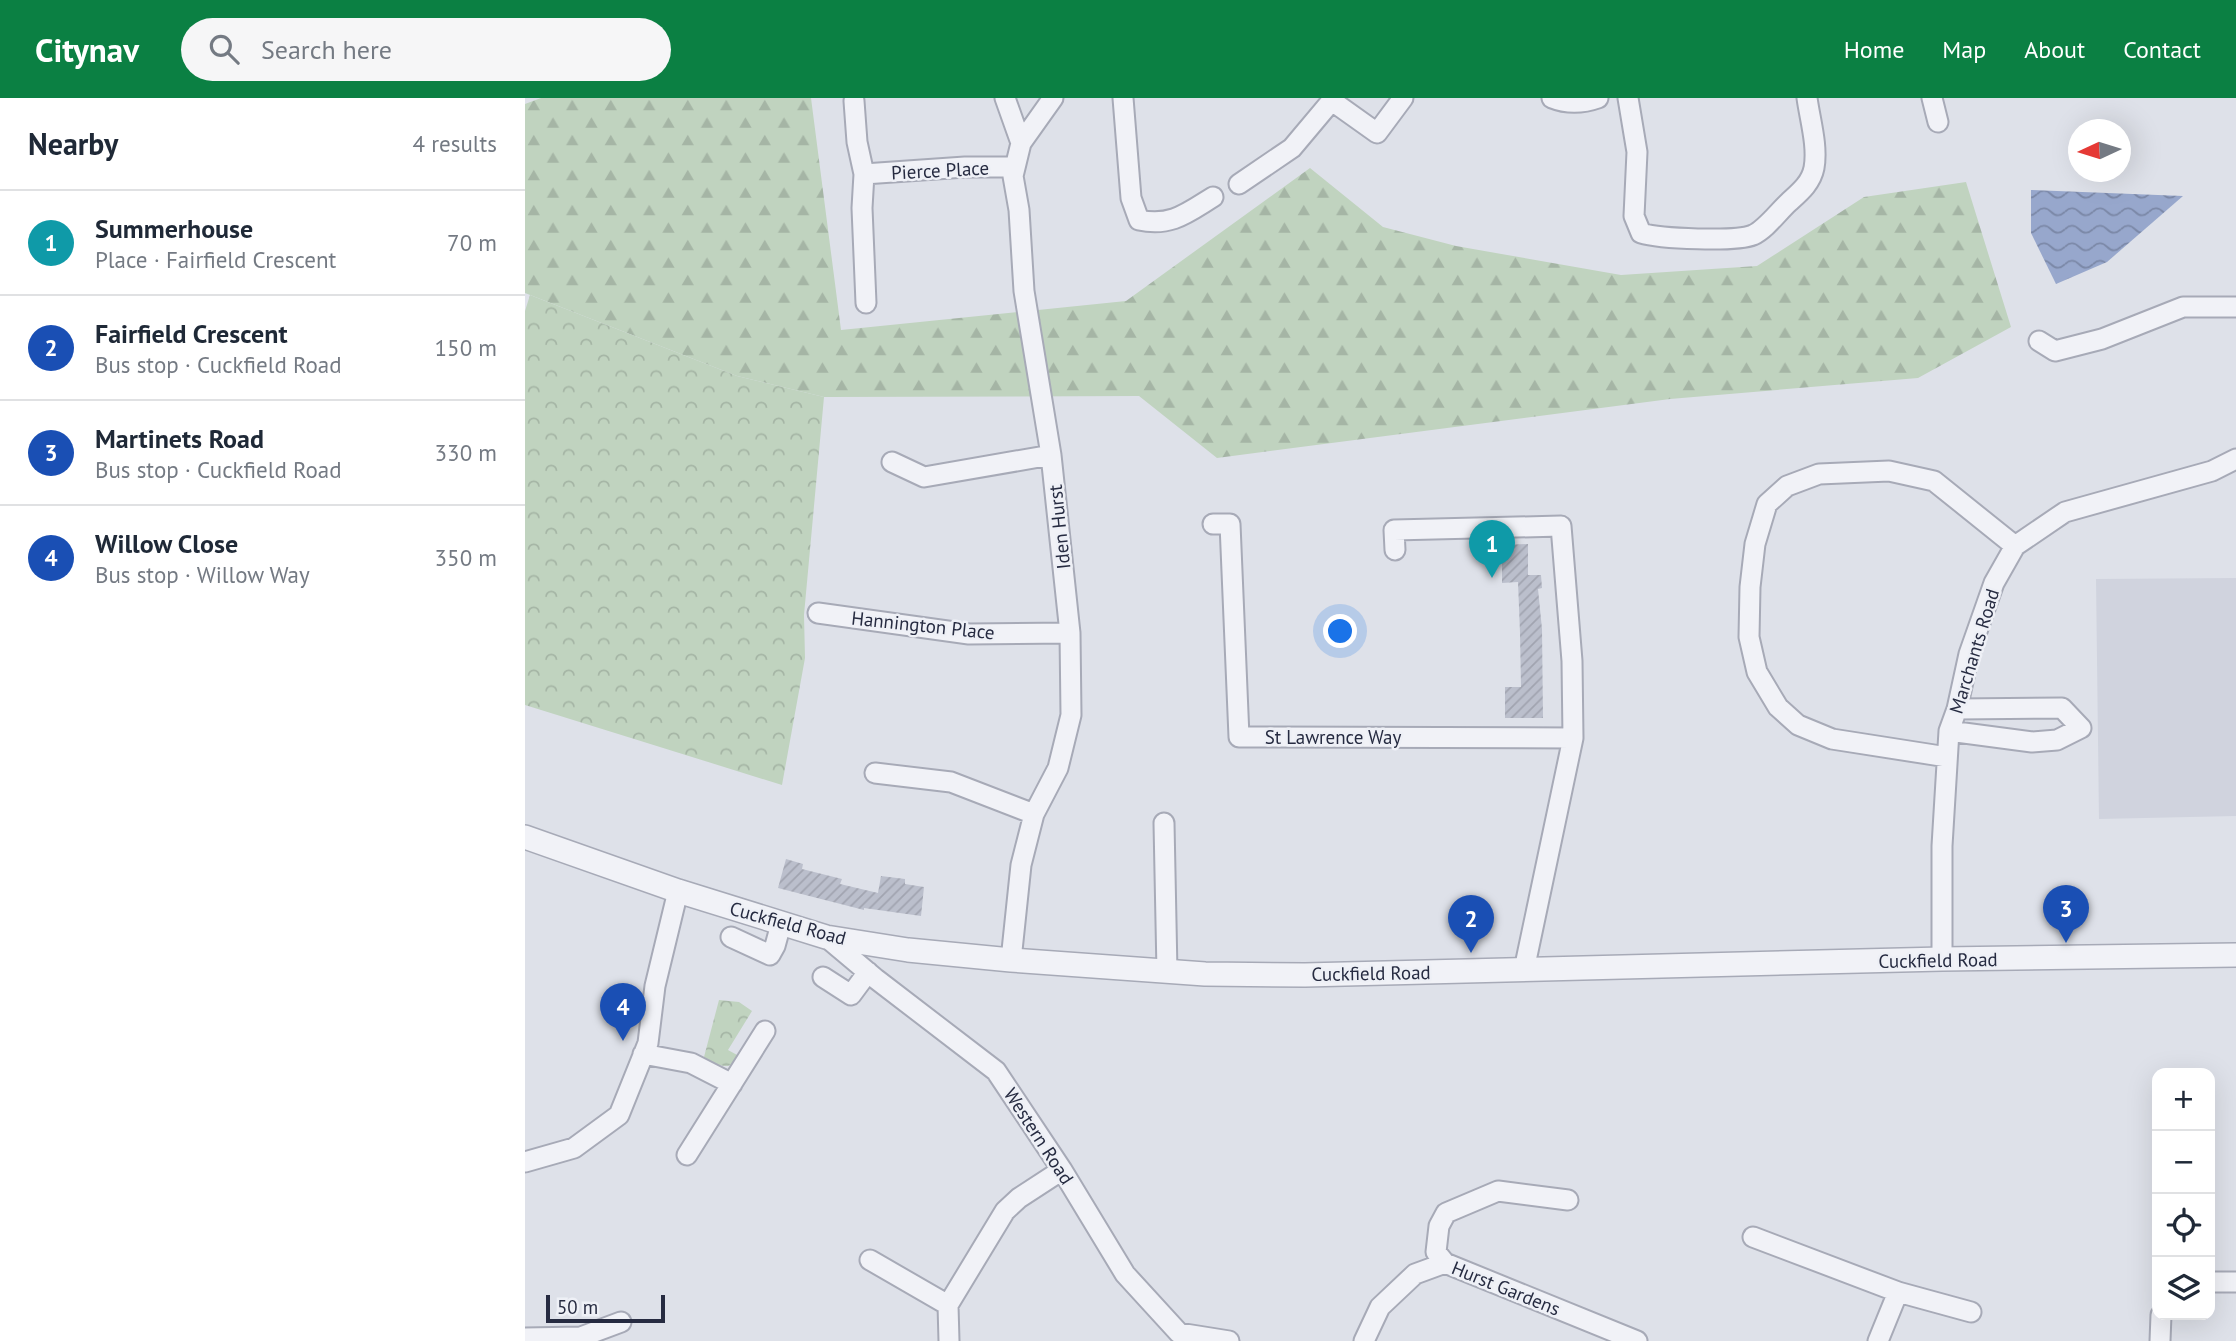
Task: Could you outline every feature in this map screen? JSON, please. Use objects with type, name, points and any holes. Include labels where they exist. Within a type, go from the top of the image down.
[{"type":"street","points":[[1005,98],[1021,143]]},
{"type":"street","name":"Iden Hurst","points":[[1011,960],[1021,865],[1034,814],[1058,768],[1071,715],[1070,633],[1051,454],[1030,335],[1019,210],[1013,176],[1021,143],[1053,98]]},
{"type":"street","points":[[1123,98],[1131,198],[1139,220],[1155,223],[1174,220],[1213,197]]},
{"type":"street","points":[[1239,184],[1292,148],[1333,100],[1377,133],[1403,98]]},
{"type":"street","points":[[1552,98],[1588,102],[1597,98]]},
{"type":"street","points":[[1628,98],[1637,152],[1634,216],[1641,233],[1673,237],[1744,238],[1757,234],[1807,186],[1814,169],[1814,148],[1807,98]]},
{"type":"street","points":[[1932,98],[1938,122]]},
{"type":"street","name":"Pierce Place","points":[[854,101],[857,142],[864,174],[862,208],[866,303]]},
{"type":"street","name":"Pierce Place","points":[[864,174],[965,167],[1015,167]]},
{"type":"street","points":[[2039,341],[2055,351],[2102,339],[2183,307],[2236,307]]},
{"type":"street","points":[[892,462],[924,477],[1051,454]]},
{"type":"street","name":"Marchants Road","points":[[1942,959],[1943,846],[1949,732],[1973,642],[1994,583],[2015,546],[2065,512],[2212,471],[2236,458]]},
{"type":"street","points":[[1947,757],[1832,740],[1798,725],[1778,707],[1757,672],[1749,637],[1750,587],[1755,544],[1767,504],[1787,486],[1819,474],[1889,471],[1934,481],[2015,546]]},
{"type":"street","name":"St Lawrence Way","points":[[1213,524],[1230,524],[1239,737],[1573,738]]},
{"type":"street","points":[[1395,550],[1394,530],[1561,526],[1573,672],[1573,738],[1524,970]]},
{"type":"street","name":"Hannington Place","points":[[818,614],[969,634],[1070,633]]},
{"type":"street","points":[[1949,732],[2032,742],[2057,740],[2081,728],[2062,708],[1957,709]]},
{"type":"street","points":[[875,774],[951,782],[1034,814]]},
{"type":"street","points":[[1164,823],[1167,972]]},
{"type":"street","name":"Cuckfield Road","points":[[525,836],[678,891],[826,937],[908,950],[1167,972],[1305,975],[1942,959],[2236,956]]},
{"type":"street","points":[[525,1162],[574,1148],[619,1115],[648,1043],[655,986],[678,891]]},
{"type":"street","points":[[731,937],[769,955],[775,946],[781,924]]},
{"type":"street","name":"Western Road","points":[[826,937],[996,1071],[1062,1170],[1125,1274],[1179,1333],[1229,1341]]},
{"type":"street","points":[[823,977],[851,995],[868,972]]},
{"type":"street","points":[[687,1155],[765,1031]]},
{"type":"street","points":[[643,1054],[691,1063],[732,1084]]},
{"type":"street","points":[[949,1341],[948,1305],[1006,1211],[1019,1198],[1062,1170]]},
{"type":"street","points":[[1445,1263],[1436,1252],[1439,1226],[1446,1213],[1498,1191],[1567,1200]]},
{"type":"street","points":[[1753,1237],[1898,1292],[1971,1312]]},
{"type":"street","points":[[870,1260],[948,1305]]},
{"type":"street","name":"Hurst Gardens","points":[[1364,1341],[1380,1307],[1415,1274],[1445,1263],[1637,1341]]},
{"type":"street","points":[[2215,1282],[2236,1282]]},
{"type":"street","points":[[1878,1341],[1898,1292]]},
{"type":"street","points":[[2160,1341],[2161,1320]]},
{"type":"street","points":[[525,1338],[581,1337],[621,1322]]},
{"type":"shaded area","points":[[2236,578],[2236,816],[2099,819],[2096,579]]},
{"type":"green space","points":[[541,98],[811,98],[841,330],[1126,301],[1310,168],[1383,227],[1456,246],[1621,275],[1757,266],[1864,197],[1966,182],[2011,327],[1918,378],[1670,399],[1217,458],[1139,396],[824,397],[737,376],[525,293],[525,104]]},
{"type":"green space","points":[[530,295],[737,376],[824,397],[804,615],[805,658],[782,785],[525,705],[525,311]]},
{"type":"green space","points":[[719,1000],[739,1002],[752,1011],[728,1050],[739,1056],[728,1066],[719,1065],[704,1057]]},
{"type":"water","points":[[2031,190],[2183,196],[2107,262],[2056,284],[2031,233]]},
{"type":"building","points":[[1528,544],[1528,575],[1541,575],[1542,588],[1538,589],[1542,629],[1543,718],[1505,718],[1505,687],[1521,687],[1518,582],[1502,583],[1502,545]]},
{"type":"building","points":[[786,859],[803,864],[802,869],[842,879],[840,884],[878,893],[881,876],[905,879],[905,884],[924,887],[921,916],[864,910],[778,888]]},
{"type":"place","name":"Summerhouse","points":[[1492,578]]},
{"type":"place","name":"Martinets Road","points":[[2066,943]]},
{"type":"place","name":"Fairfield Crescent","points":[[1471,953]]},
{"type":"place","name":"Willow Close","points":[[623,1041]]}]
